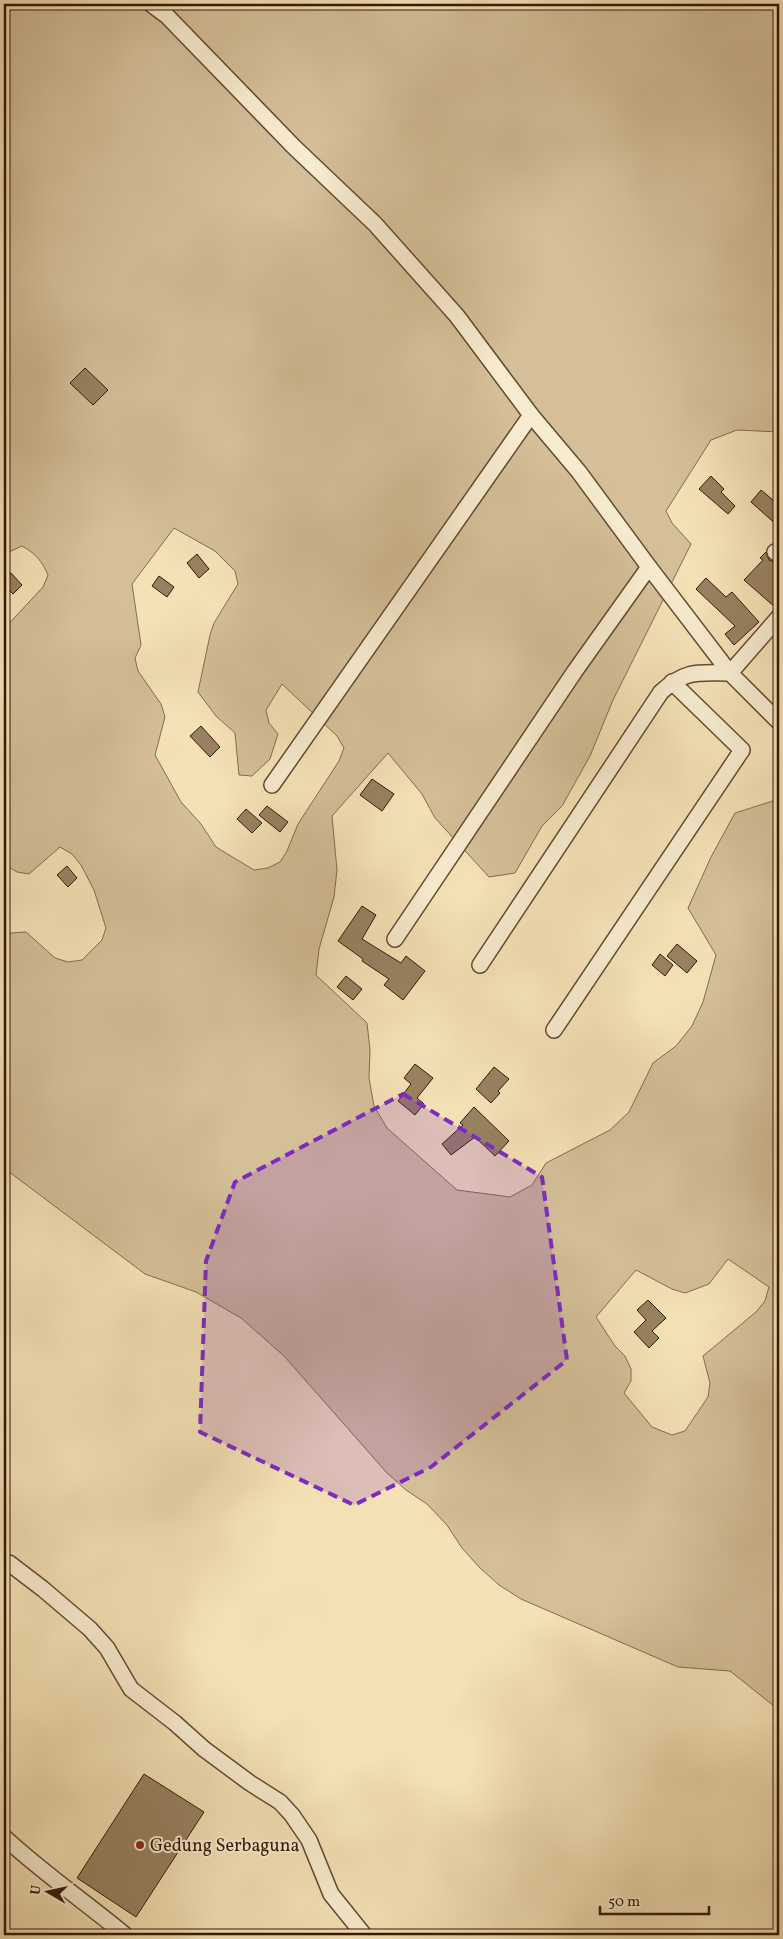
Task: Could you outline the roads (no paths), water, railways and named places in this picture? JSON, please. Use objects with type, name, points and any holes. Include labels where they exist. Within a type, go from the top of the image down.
[{"type":"street","points":[[151,4],[167,16],[294,147],[375,224],[457,316],[531,415],[579,472],[730,672],[779,722]]},
{"type":"street","points":[[272,785],[531,415]]},
{"type":"street","points":[[395,939],[575,671],[649,567]]},
{"type":"street","points":[[480,965],[661,692],[672,682],[691,673],[730,672],[779,617]]},
{"type":"street","points":[[554,1030],[742,750],[672,682]]},
{"type":"street","points":[[10,1563],[90,1629],[107,1648],[131,1689],[175,1723],[204,1749],[250,1783],[280,1802],[292,1815],[309,1840],[331,1894],[364,1935]]},
{"type":"street","points":[[4,1837],[27,1858],[125,1935]]},
{"type":"place","name":"Gedung Serbaguna","points":[[140,1845]]}]
